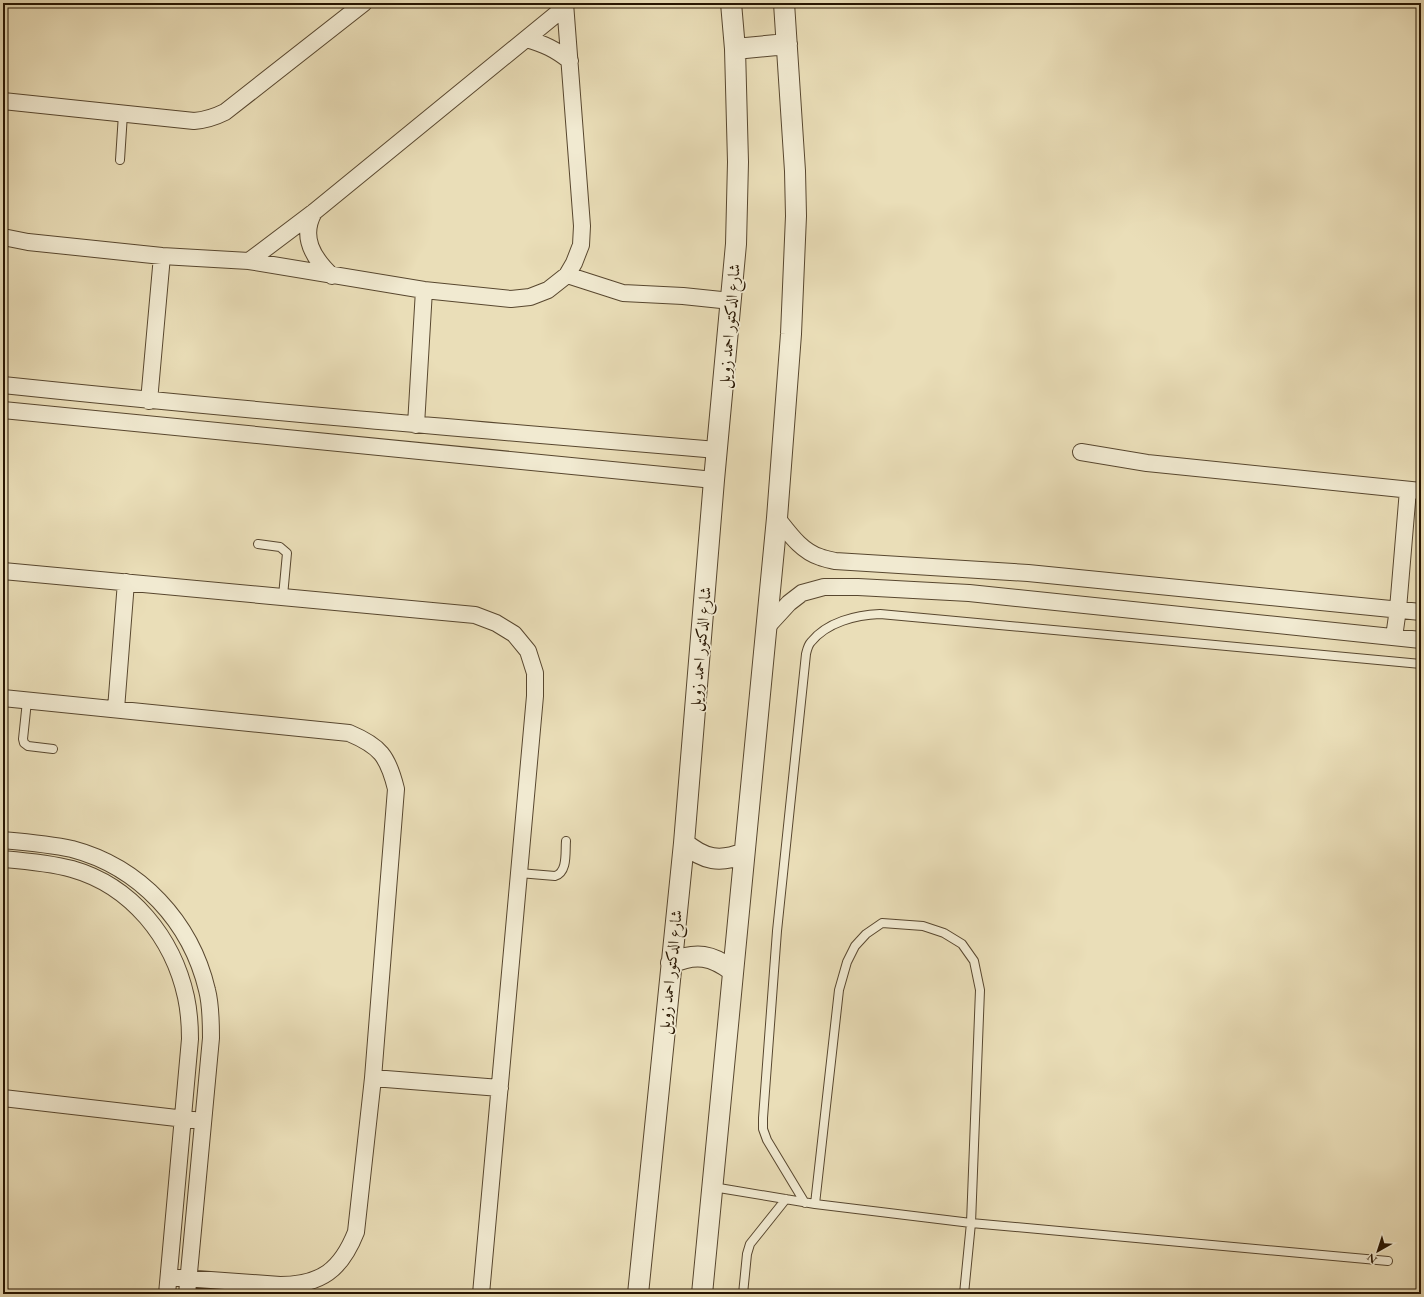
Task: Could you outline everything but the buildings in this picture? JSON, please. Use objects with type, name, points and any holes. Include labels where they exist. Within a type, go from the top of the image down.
[{"type":"street","points":[[3,101],[194,121],[205,120],[225,112],[364,3]]},
{"type":"street","name":"شارع الدكتور احمد زويل","points":[[638,1294],[684,843],[714,480],[736,244],[738,170],[735,49],[731,3]]},
{"type":"street","points":[[702,1294],[777,518],[791,334],[796,216],[795,171],[784,3]]},
{"type":"street","points":[[249,261],[314,212],[526,39],[565,5]]},
{"type":"street","points":[[3,237],[28,242],[162,256],[249,261],[332,276],[424,290],[511,299],[530,297],[548,290],[567,275],[574,263],[581,245],[582,226],[565,5]]},
{"type":"street","points":[[526,39],[547,45],[570,61]]},
{"type":"street","points":[[735,49],[787,44]]},
{"type":"street","points":[[314,212],[310,220],[308,231],[309,244],[323,267],[332,276]]},
{"type":"street","points":[[149,400],[162,256]]},
{"type":"street","points":[[567,275],[623,293],[683,296],[731,301]]},
{"type":"street","points":[[416,425],[424,290]]},
{"type":"street","points":[[3,385],[416,425],[717,450]]},
{"type":"street","points":[[3,410],[714,480]]},
{"type":"street","points":[[1081,452],[1147,463],[1415,491],[1394,637]]},
{"type":"street","points":[[777,518],[794,540],[805,549],[820,557],[836,561],[971,569],[1421,612]]},
{"type":"street","points":[[969,593],[971,569]]},
{"type":"street","points":[[3,571],[475,615],[496,623],[514,634],[528,651],[535,673],[535,696],[481,1294]]},
{"type":"street","points":[[116,710],[126,582]]},
{"type":"street","points":[[766,628],[789,603],[802,593],[824,587],[858,587],[969,593],[1421,640]]},
{"type":"street","points":[[3,698],[349,733],[366,740],[381,753],[391,770],[396,789],[373,1078],[356,1232],[350,1248],[340,1262],[328,1273],[313,1281],[297,1285],[187,1286],[169,1277]]},
{"type":"street","points":[[3,840],[52,845],[94,856],[114,866],[151,891],[180,926],[202,968],[208,991],[211,1014],[211,1038],[187,1286]]},
{"type":"street","points":[[684,843],[694,851],[706,857],[719,859],[732,858],[744,853]]},
{"type":"street","points":[[3,859],[49,864],[74,869],[97,879],[124,895],[138,907],[152,923],[174,958],[181,978],[190,1018],[190,1039],[184,1119],[167,1294]]},
{"type":"street","points":[[671,963],[683,958],[697,956],[710,958],[722,963],[733,971]]},
{"type":"street","points":[[373,1078],[500,1088]]},
{"type":"street","points":[[3,1098],[202,1121]]},
{"type":"lane","points":[[120,160],[123,114]]},
{"type":"lane","points":[[258,544],[280,547],[287,553],[283,596]]},
{"type":"lane","points":[[805,1203],[767,1140],[763,1129],[763,1118],[777,931],[806,654],[810,643],[822,632],[848,618],[880,614],[1421,664]]},
{"type":"lane","points":[[27,701],[23,741],[28,746],[53,749]]},
{"type":"lane","points":[[519,873],[555,876],[560,874],[564,868],[566,841]]},
{"type":"lane","points":[[815,1204],[839,990],[847,962],[855,946],[866,934],[882,923],[923,926],[944,933],[962,944],[974,961],[980,990],[971,1224],[964,1294]]},
{"type":"lane","points":[[712,1187],[805,1203],[971,1224],[1388,1261]]},
{"type":"lane","points":[[743,1294],[747,1254],[750,1244],[786,1199]]}]
